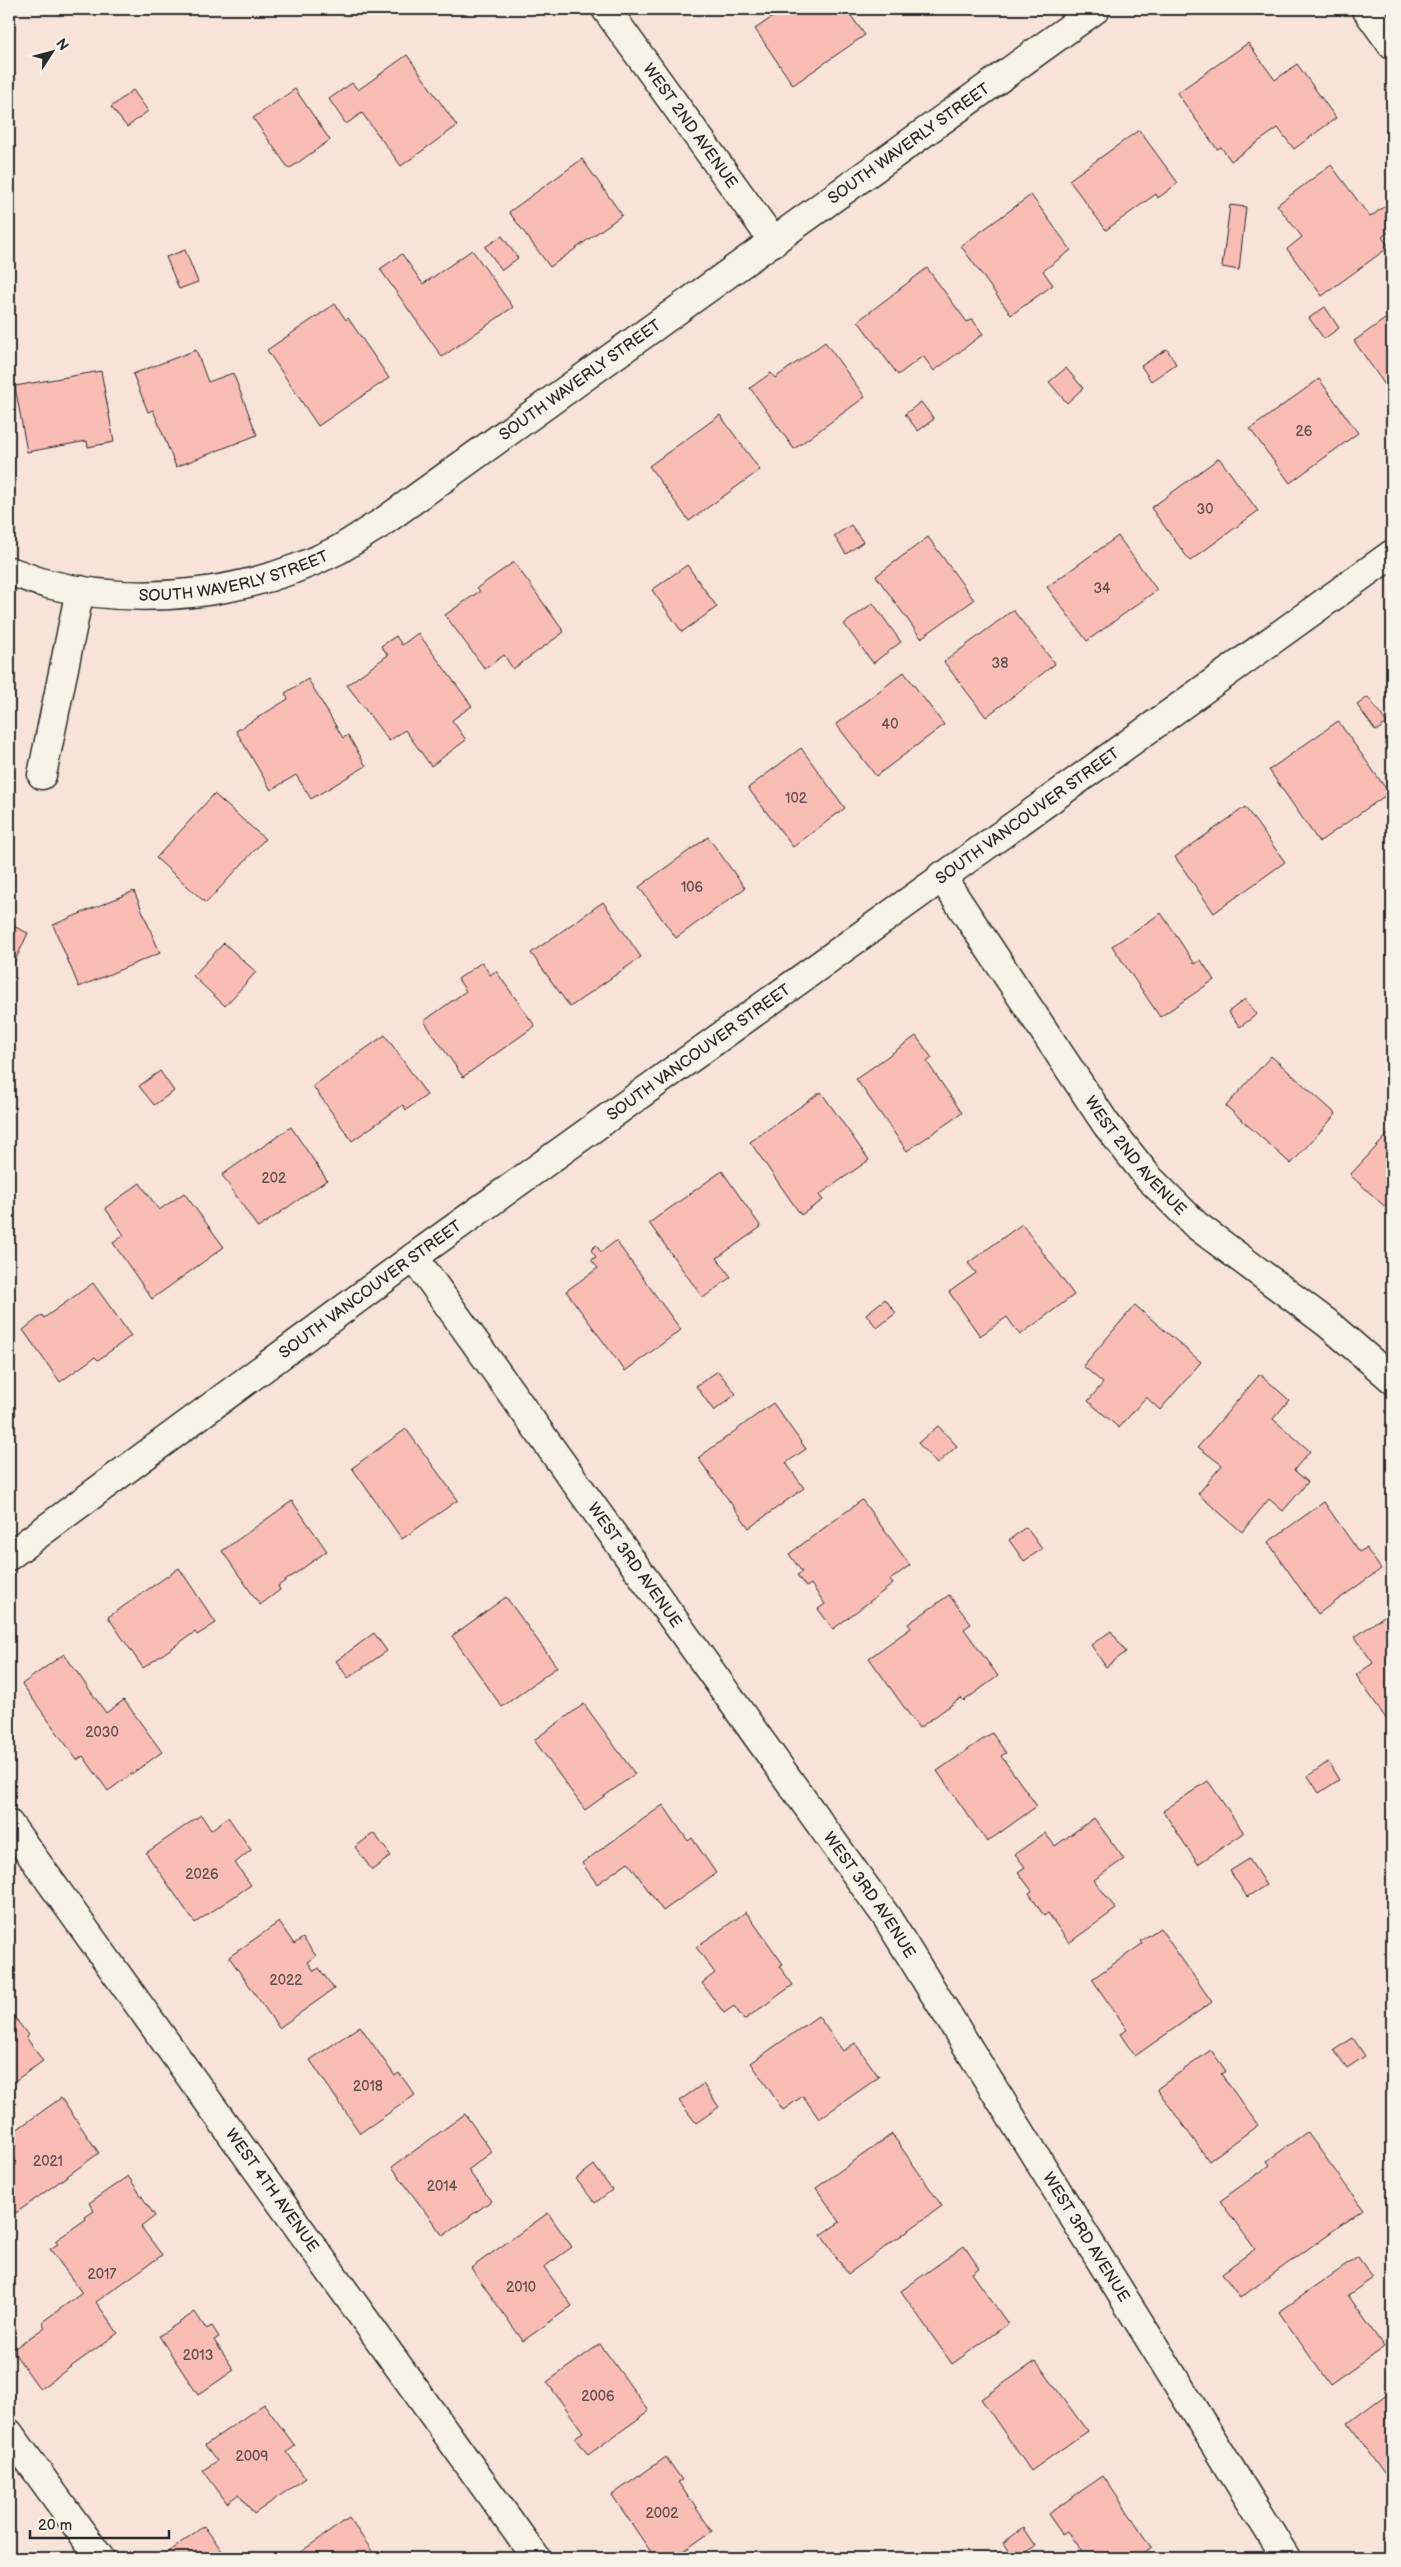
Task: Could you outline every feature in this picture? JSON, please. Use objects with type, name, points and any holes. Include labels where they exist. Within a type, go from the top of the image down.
[{"type":"street","name":"WEST 2ND AVENUE","points":[[606,9],[774,242]]},
{"type":"street","name":"SOUTH WAVERLY STREET","points":[[9,571],[48,584],[80,590],[132,595],[179,594],[232,587],[296,567],[338,550],[380,524],[1096,9]]},
{"type":"street","points":[[1366,9],[1392,45]]},
{"type":"street","name":"SOUTH VANCOUVER STREET","points":[[9,1556],[414,1257],[941,876],[1392,554]]},
{"type":"street","points":[[42,775],[80,590]]},
{"type":"street","name":"WEST 2ND AVENUE","points":[[941,876],[1106,1124],[1148,1177],[1196,1225],[1327,1323],[1392,1379]]},
{"type":"street","name":"WEST 3RD AVENUE","points":[[414,1257],[886,1916],[1286,2558]]},
{"type":"street","name":"WEST 4TH AVENUE","points":[[9,1824],[536,2558]]},
{"type":"street","points":[[9,2433],[100,2558]]},
{"type":"building","points":[[784,9],[846,9],[865,35],[793,85],[755,29]]},
{"type":"building","points":[[1248,43],[1275,80],[1297,64],[1336,118],[1294,149],[1278,128],[1231,161],[1221,147],[1217,149],[1177,93]]},
{"type":"building","points":[[407,55],[457,126],[401,166],[362,113],[346,124],[329,99],[352,83],[358,90]]},
{"type":"building","points":[[295,89],[330,140],[289,169],[253,118]]},
{"type":"building","points":[[133,90],[148,111],[127,127],[111,107]]},
{"type":"building","points":[[1139,130],[1178,183],[1158,198],[1156,194],[1106,230],[1069,180]]},
{"type":"building","points":[[582,159],[622,215],[550,267],[509,212]]},
{"type":"building","points":[[1331,165],[1370,217],[1392,201],[1392,229],[1382,237],[1389,247],[1322,296],[1287,249],[1302,237],[1277,205]]},
{"type":"building","points":[[1031,195],[1071,250],[1043,271],[1053,285],[1011,315],[961,246]]},
{"type":"building","points":[[1230,205],[1246,207],[1239,270],[1222,267]]},
{"type":"building","points":[[502,236],[518,258],[502,270],[485,247]]},
{"type":"building","points":[[185,250],[198,282],[179,289],[166,257]]},
{"type":"building","points":[[472,250],[513,307],[442,357],[380,269],[402,254],[423,284]]},
{"type":"building","points":[[927,268],[967,322],[972,319],[983,334],[934,371],[923,356],[898,375],[858,321]]},
{"type":"building","points":[[335,304],[346,320],[348,318],[389,378],[318,426],[267,350]]},
{"type":"building","points":[[1325,307],[1339,328],[1324,339],[1309,318]]},
{"type":"building","points":[[1392,314],[1392,395],[1354,341]]},
{"type":"building","points":[[825,342],[865,397],[794,449],[750,388],[771,373],[775,378]]},
{"type":"building","points":[[1167,349],[1176,364],[1151,381],[1141,366]]},
{"type":"building","points":[[196,350],[208,382],[233,373],[257,435],[176,467],[153,410],[148,412],[133,374]]},
{"type":"building","points":[[1066,368],[1083,388],[1067,403],[1049,382]]},
{"type":"building","points":[[101,371],[114,442],[88,447],[87,441],[27,452],[15,386]]},
{"type":"building","points":[[1319,379],[1358,433],[1290,483],[1250,429]]},
{"type":"building","points":[[921,402],[934,419],[918,431],[905,414]]},
{"type":"building","points":[[720,415],[760,470],[689,521],[649,466]]},
{"type":"building","points":[[1219,458],[1258,511],[1190,561],[1151,508]]},
{"type":"building","points":[[851,525],[863,542],[846,554],[834,536]]},
{"type":"building","points":[[1118,536],[1157,590],[1087,641],[1047,587]]},
{"type":"building","points":[[928,537],[974,600],[921,638],[876,576]]},
{"type":"building","points":[[514,562],[564,632],[513,669],[504,655],[485,669],[445,615],[480,591],[477,588]]},
{"type":"building","points":[[687,565],[717,607],[682,632],[652,590]]},
{"type":"building","points":[[873,603],[901,642],[873,663],[844,624]]},
{"type":"building","points":[[1013,610],[1055,664],[986,717],[944,662]]},
{"type":"building","points":[[418,633],[472,706],[452,720],[466,740],[431,766],[405,730],[389,741],[347,685],[388,655],[381,646],[396,636],[402,645]]},
{"type":"building","points":[[904,672],[944,725],[876,776],[836,724]]},
{"type":"building","points":[[308,679],[343,738],[348,735],[366,766],[311,799],[296,775],[271,790],[236,731],[288,699],[285,693]]},
{"type":"building","points":[[1368,697],[1387,723],[1376,731],[1357,705]]},
{"type":"building","points":[[1338,721],[1389,793],[1319,842],[1269,770]]},
{"type":"building","points":[[801,748],[845,808],[793,847],[748,788]]},
{"type":"building","points":[[214,794],[265,839],[206,903],[156,858]]},
{"type":"building","points":[[1245,807],[1285,862],[1214,913],[1175,857]]},
{"type":"building","points":[[708,837],[745,888],[676,938],[639,887]]},
{"type":"building","points":[[134,891],[160,953],[79,987],[53,925]]},
{"type":"building","points":[[603,902],[641,957],[570,1007],[531,953]]},
{"type":"building","points":[[1161,913],[1195,964],[1201,960],[1214,980],[1160,1017],[1112,946]]},
{"type":"building","points":[[9,924],[28,933],[9,974]]},
{"type":"building","points":[[224,943],[256,972],[225,1006],[193,976]]},
{"type":"building","points":[[482,962],[490,975],[496,971],[535,1026],[463,1077],[424,1021],[466,991],[458,979]]},
{"type":"building","points":[[1245,999],[1257,1014],[1240,1027],[1228,1012]]},
{"type":"building","points":[[385,1035],[427,1095],[406,1110],[403,1105],[352,1141],[313,1086]]},
{"type":"building","points":[[916,1036],[932,1058],[927,1062],[962,1113],[907,1151],[856,1079]]},
{"type":"building","points":[[1271,1056],[1336,1114],[1291,1164],[1226,1106]]},
{"type":"building","points":[[160,1071],[174,1091],[154,1105],[139,1086]]},
{"type":"building","points":[[821,1092],[869,1160],[819,1195],[823,1200],[801,1215],[750,1142]]},
{"type":"building","points":[[291,1127],[327,1180],[258,1228],[222,1175]]},
{"type":"building","points":[[1392,1130],[1392,1213],[1350,1175]]},
{"type":"building","points":[[722,1171],[761,1227],[717,1258],[731,1277],[703,1298],[649,1223]]},
{"type":"building","points":[[140,1183],[159,1210],[184,1193],[224,1247],[152,1299],[113,1243],[124,1235],[105,1208]]},
{"type":"building","points":[[1022,1224],[1074,1295],[1020,1335],[1007,1317],[980,1336],[949,1292],[976,1273],[968,1263]]},
{"type":"building","points":[[616,1241],[681,1330],[625,1371],[566,1291],[598,1268],[591,1260],[596,1257],[591,1250],[596,1245],[601,1252]]},
{"type":"building","points":[[93,1283],[131,1336],[98,1360],[95,1357],[60,1382],[23,1330],[42,1315],[44,1318]]},
{"type":"building","points":[[885,1299],[896,1313],[877,1328],[866,1314]]},
{"type":"building","points":[[1135,1305],[1201,1362],[1160,1410],[1146,1397],[1119,1428],[1088,1401],[1103,1383],[1083,1366]]},
{"type":"building","points":[[718,1371],[736,1394],[714,1411],[696,1386]]},
{"type":"building","points":[[1260,1374],[1289,1400],[1273,1419],[1310,1451],[1294,1470],[1308,1482],[1283,1511],[1269,1499],[1242,1532],[1198,1494],[1222,1465],[1198,1447]]},
{"type":"building","points":[[773,1403],[806,1449],[786,1463],[804,1488],[749,1528],[698,1458]]},
{"type":"building","points":[[938,1426],[957,1446],[937,1464],[918,1443]]},
{"type":"building","points":[[406,1429],[458,1500],[402,1539],[352,1468]]},
{"type":"building","points":[[862,1500],[910,1565],[890,1580],[893,1584],[833,1629],[818,1609],[825,1604],[811,1584],[806,1587],[797,1575],[802,1572],[789,1554]]},
{"type":"building","points":[[292,1501],[327,1551],[278,1586],[280,1590],[260,1605],[222,1551]]},
{"type":"building","points":[[1324,1502],[1359,1552],[1366,1548],[1381,1569],[1318,1614],[1268,1542]]},
{"type":"building","points":[[1026,1527],[1042,1549],[1024,1561],[1009,1540]]},
{"type":"building","points":[[179,1568],[216,1623],[197,1635],[195,1632],[143,1668],[108,1617]]},
{"type":"building","points":[[949,1595],[971,1624],[964,1629],[998,1676],[964,1701],[961,1698],[919,1728],[869,1658],[911,1628],[908,1624]]},
{"type":"building","points":[[506,1597],[557,1667],[502,1707],[452,1636]]},
{"type":"building","points":[[1392,1610],[1392,1717],[1387,1720],[1356,1675],[1373,1663],[1355,1637]]},
{"type":"building","points":[[1111,1631],[1126,1652],[1106,1667],[1091,1645]]},
{"type":"building","points":[[374,1633],[387,1651],[348,1678],[336,1661]]},
{"type":"building","points":[[64,1654],[106,1713],[124,1700],[162,1752],[108,1791],[83,1756],[77,1760],[22,1684]]},
{"type":"building","points":[[584,1704],[635,1774],[585,1810],[534,1740]]},
{"type":"building","points":[[992,1733],[1006,1753],[1001,1756],[1037,1806],[987,1842],[937,1771]]},
{"type":"building","points":[[1328,1762],[1339,1780],[1319,1793],[1308,1776]]},
{"type":"building","points":[[1208,1781],[1244,1833],[1198,1864],[1163,1811]]},
{"type":"building","points":[[663,1805],[688,1841],[692,1838],[716,1873],[663,1911],[628,1862],[597,1884],[582,1863]]},
{"type":"building","points":[[201,1815],[211,1830],[228,1817],[251,1850],[235,1863],[251,1885],[195,1923],[146,1853]]},
{"type":"building","points":[[1094,1818],[1124,1859],[1094,1880],[1116,1909],[1069,1943],[1048,1913],[1044,1916],[1029,1893],[1032,1891],[1018,1872],[1025,1867],[1015,1854],[1045,1833],[1055,1846]]},
{"type":"building","points":[[374,1833],[391,1856],[372,1870],[355,1847]]},
{"type":"building","points":[[1249,1859],[1266,1885],[1247,1897],[1230,1871]]},
{"type":"building","points":[[746,1912],[783,1964],[779,1966],[793,1985],[744,2020],[734,2006],[724,2013],[702,1983],[715,1973],[696,1947]]},
{"type":"building","points":[[279,1922],[294,1944],[303,1938],[316,1956],[308,1962],[314,1971],[319,1968],[334,1989],[279,2028],[229,1957]]},
{"type":"building","points":[[1160,1928],[1212,2002],[1135,2056],[1120,2034],[1127,2030],[1092,1979],[1142,1944],[1140,1941]]},
{"type":"building","points":[[9,2010],[28,2035],[26,2037],[43,2061],[9,2085]]},
{"type":"building","points":[[818,2016],[843,2051],[855,2043],[879,2077],[819,2119],[803,2096],[783,2110],[751,2063]]},
{"type":"building","points":[[360,2026],[395,2076],[399,2073],[415,2095],[360,2133],[310,2060]]},
{"type":"building","points":[[1353,2038],[1365,2056],[1347,2068],[1334,2050]]},
{"type":"building","points":[[1211,2050],[1226,2071],[1221,2074],[1258,2125],[1209,2161],[1157,2089]]},
{"type":"building","points":[[703,2084],[719,2107],[696,2123],[679,2101]]},
{"type":"building","points":[[61,2098],[99,2153],[16,2213],[9,2203],[9,2180],[14,2176],[9,2169],[9,2135]]},
{"type":"building","points":[[465,2114],[492,2152],[468,2170],[491,2201],[443,2236],[392,2167]]},
{"type":"building","points":[[1307,2132],[1363,2209],[1240,2298],[1222,2273],[1255,2249],[1220,2201],[1270,2165],[1267,2161]]},
{"type":"building","points":[[892,2134],[942,2206],[848,2274],[821,2235],[840,2222],[816,2188]]},
{"type":"building","points":[[594,2165],[612,2190],[595,2203],[576,2179]]},
{"type":"building","points":[[128,2176],[155,2216],[141,2227],[162,2255],[96,2302],[118,2333],[40,2389],[12,2350],[45,2327],[42,2322],[82,2293],[50,2249],[58,2244],[55,2241],[94,2211],[89,2203]]},
{"type":"building","points":[[548,2213],[572,2247],[544,2267],[572,2306],[523,2341],[471,2268]]},
{"type":"building","points":[[964,2246],[979,2268],[972,2273],[1008,2324],[952,2364],[901,2291]]},
{"type":"building","points":[[1358,2257],[1373,2278],[1348,2295],[1384,2347],[1330,2385],[1279,2312]]},
{"type":"building","points":[[195,2312],[206,2329],[212,2326],[219,2337],[214,2340],[234,2370],[198,2395],[159,2336]]},
{"type":"building","points":[[600,2344],[649,2411],[588,2455],[575,2437],[583,2432],[547,2382]]},
{"type":"building","points":[[1036,2361],[1087,2431],[1031,2471],[981,2399]]},
{"type":"building","points":[[1392,2390],[1392,2484],[1348,2423]]},
{"type":"building","points":[[264,2404],[295,2446],[287,2452],[305,2478],[254,2514],[239,2494],[227,2503],[203,2470],[217,2461],[205,2445]]},
{"type":"building","points":[[666,2457],[682,2480],[678,2482],[712,2531],[674,2558],[655,2558],[612,2495]]},
{"type":"building","points":[[1103,2476],[1152,2547],[1136,2558],[1086,2558],[1067,2531],[1062,2534],[1048,2514]]},
{"type":"building","points":[[349,2518],[377,2558],[303,2558],[299,2553]]},
{"type":"building","points":[[204,2526],[227,2558],[164,2558],[162,2556]]},
{"type":"building","points":[[1023,2528],[1035,2546],[1018,2558],[1013,2558],[1003,2543]]}]
